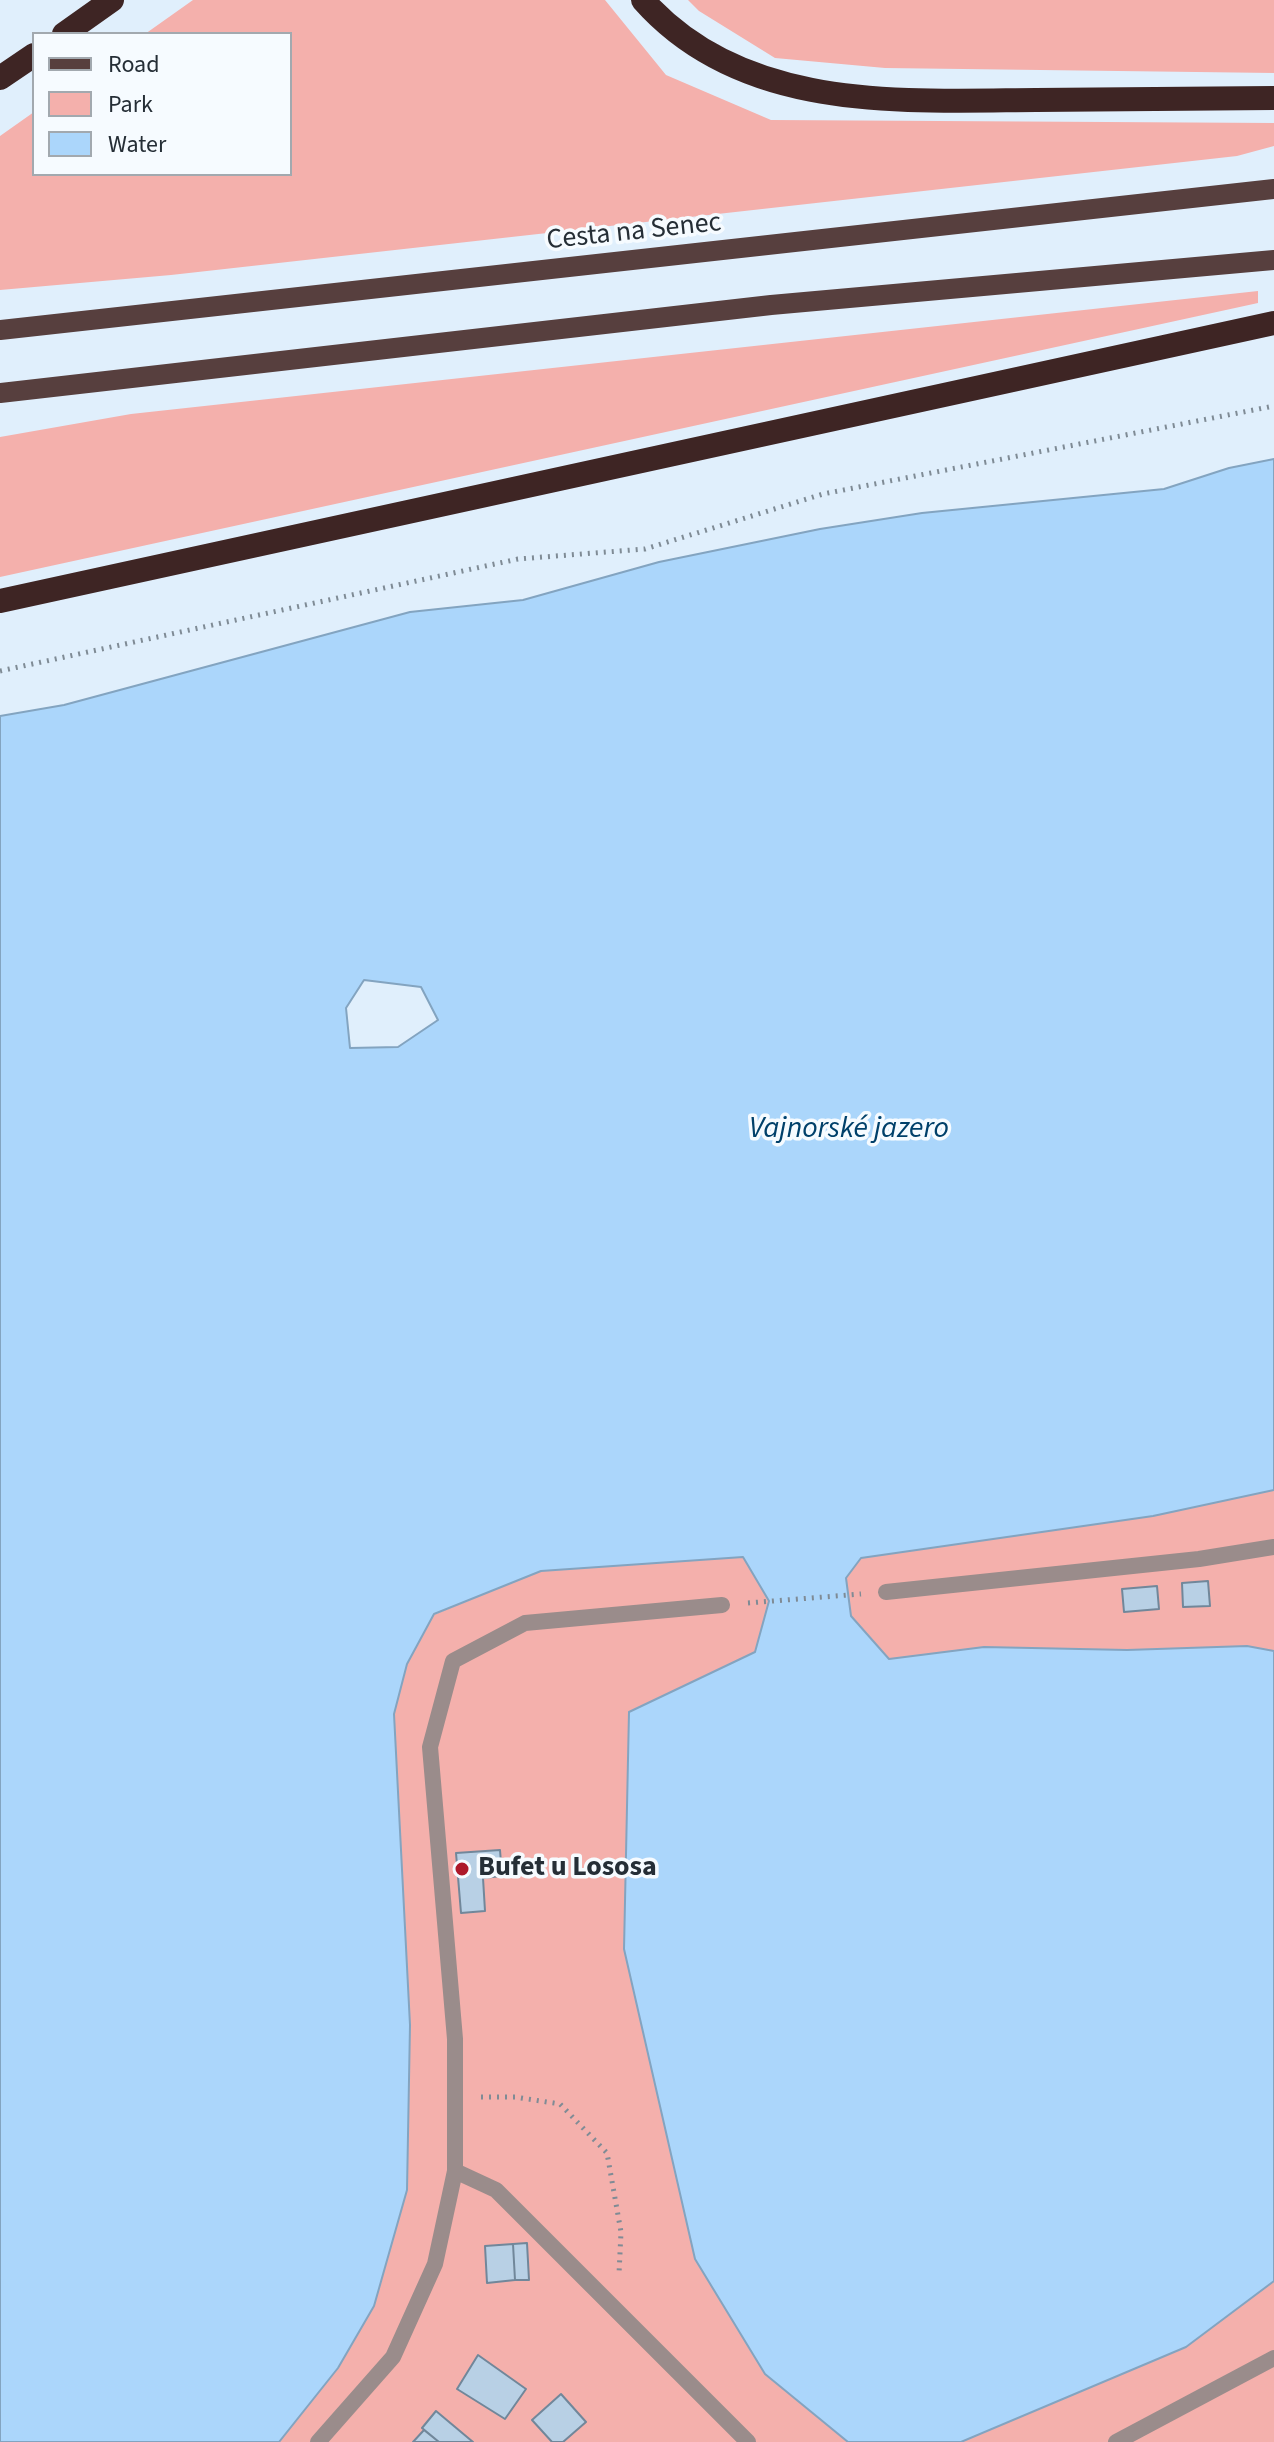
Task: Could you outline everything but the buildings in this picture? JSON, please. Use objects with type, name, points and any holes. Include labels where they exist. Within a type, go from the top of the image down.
[{"type":"highway","points":[[67,32],[112,0]]},
{"type":"highway","points":[[643,0],[690,41],[727,64],[776,83],[831,94],[946,101],[1274,98]]},
{"type":"highway","points":[[0,78],[32,56]]},
{"type":"highway","points":[[0,601],[1274,323]]},
{"type":"main road","name":"Cesta na Senec","points":[[0,330],[1274,189]]},
{"type":"main road","points":[[0,393],[771,305],[1274,260]]},
{"type":"lane","points":[[886,1592],[1199,1559],[1274,1547]]},
{"type":"lane","points":[[318,2442],[393,2357],[435,2264],[455,2171],[455,2039],[430,1747],[453,1661],[525,1623],[722,1605]]},
{"type":"lane","points":[[455,2171],[496,2190],[748,2442]]},
{"type":"lane","points":[[1116,2442],[1274,2358]]},
{"type":"path","points":[[0,671],[518,559],[645,549],[823,494],[1274,406]]},
{"type":"path","points":[[722,1605],[886,1592]]},
{"type":"path","points":[[455,2098],[515,2097],[560,2104],[607,2153],[621,2232],[617,2311]]},
{"type":"green space","points":[[193,0],[605,0],[666,75],[771,120],[1274,123],[1274,146],[1237,156],[171,275],[0,290],[0,136],[32,113],[32,176],[292,176],[292,32],[148,32]]},
{"type":"green space","points":[[688,0],[1274,0],[1274,73],[885,68],[775,58],[699,11]]},
{"type":"green space","points":[[1258,291],[1258,303],[0,577],[0,437],[131,414]]},
{"type":"green space","points":[[1274,1490],[1274,1651],[1247,1646],[1127,1650],[984,1647],[889,1659],[850,1616],[846,1577],[861,1558],[1153,1516]]},
{"type":"green space","points":[[744,1557],[769,1601],[755,1652],[629,1712],[677,2166],[695,2259],[765,2374],[848,2442],[279,2442],[338,2368],[374,2306],[410,2025],[394,1714],[407,1664],[433,1615],[541,1571]]},
{"type":"green space","points":[[1274,2281],[1274,2442],[961,2442],[1186,2347]]},
{"type":"water","name":"Vajnorské jazero","points":[[1274,459],[1274,1490],[1153,1516],[861,1558],[846,1578],[851,1616],[889,1659],[984,1647],[1127,1650],[1247,1646],[1274,1651],[1274,2281],[1186,2347],[961,2442],[848,2442],[765,2374],[695,2259],[624,1949],[629,1712],[755,1652],[769,1601],[743,1557],[541,1571],[434,1614],[407,1664],[394,1714],[410,2025],[407,2190],[374,2306],[338,2368],[279,2442],[0,2442],[0,716],[64,705],[410,612],[523,600],[659,562],[820,529],[922,513],[1164,489],[1229,468]],"holes":[[[364,980],[421,987],[438,1020],[398,1047],[350,1048],[346,1008]]]},
{"type":"place","name":"Bufet u Lososa","points":[[462,1869]]}]
